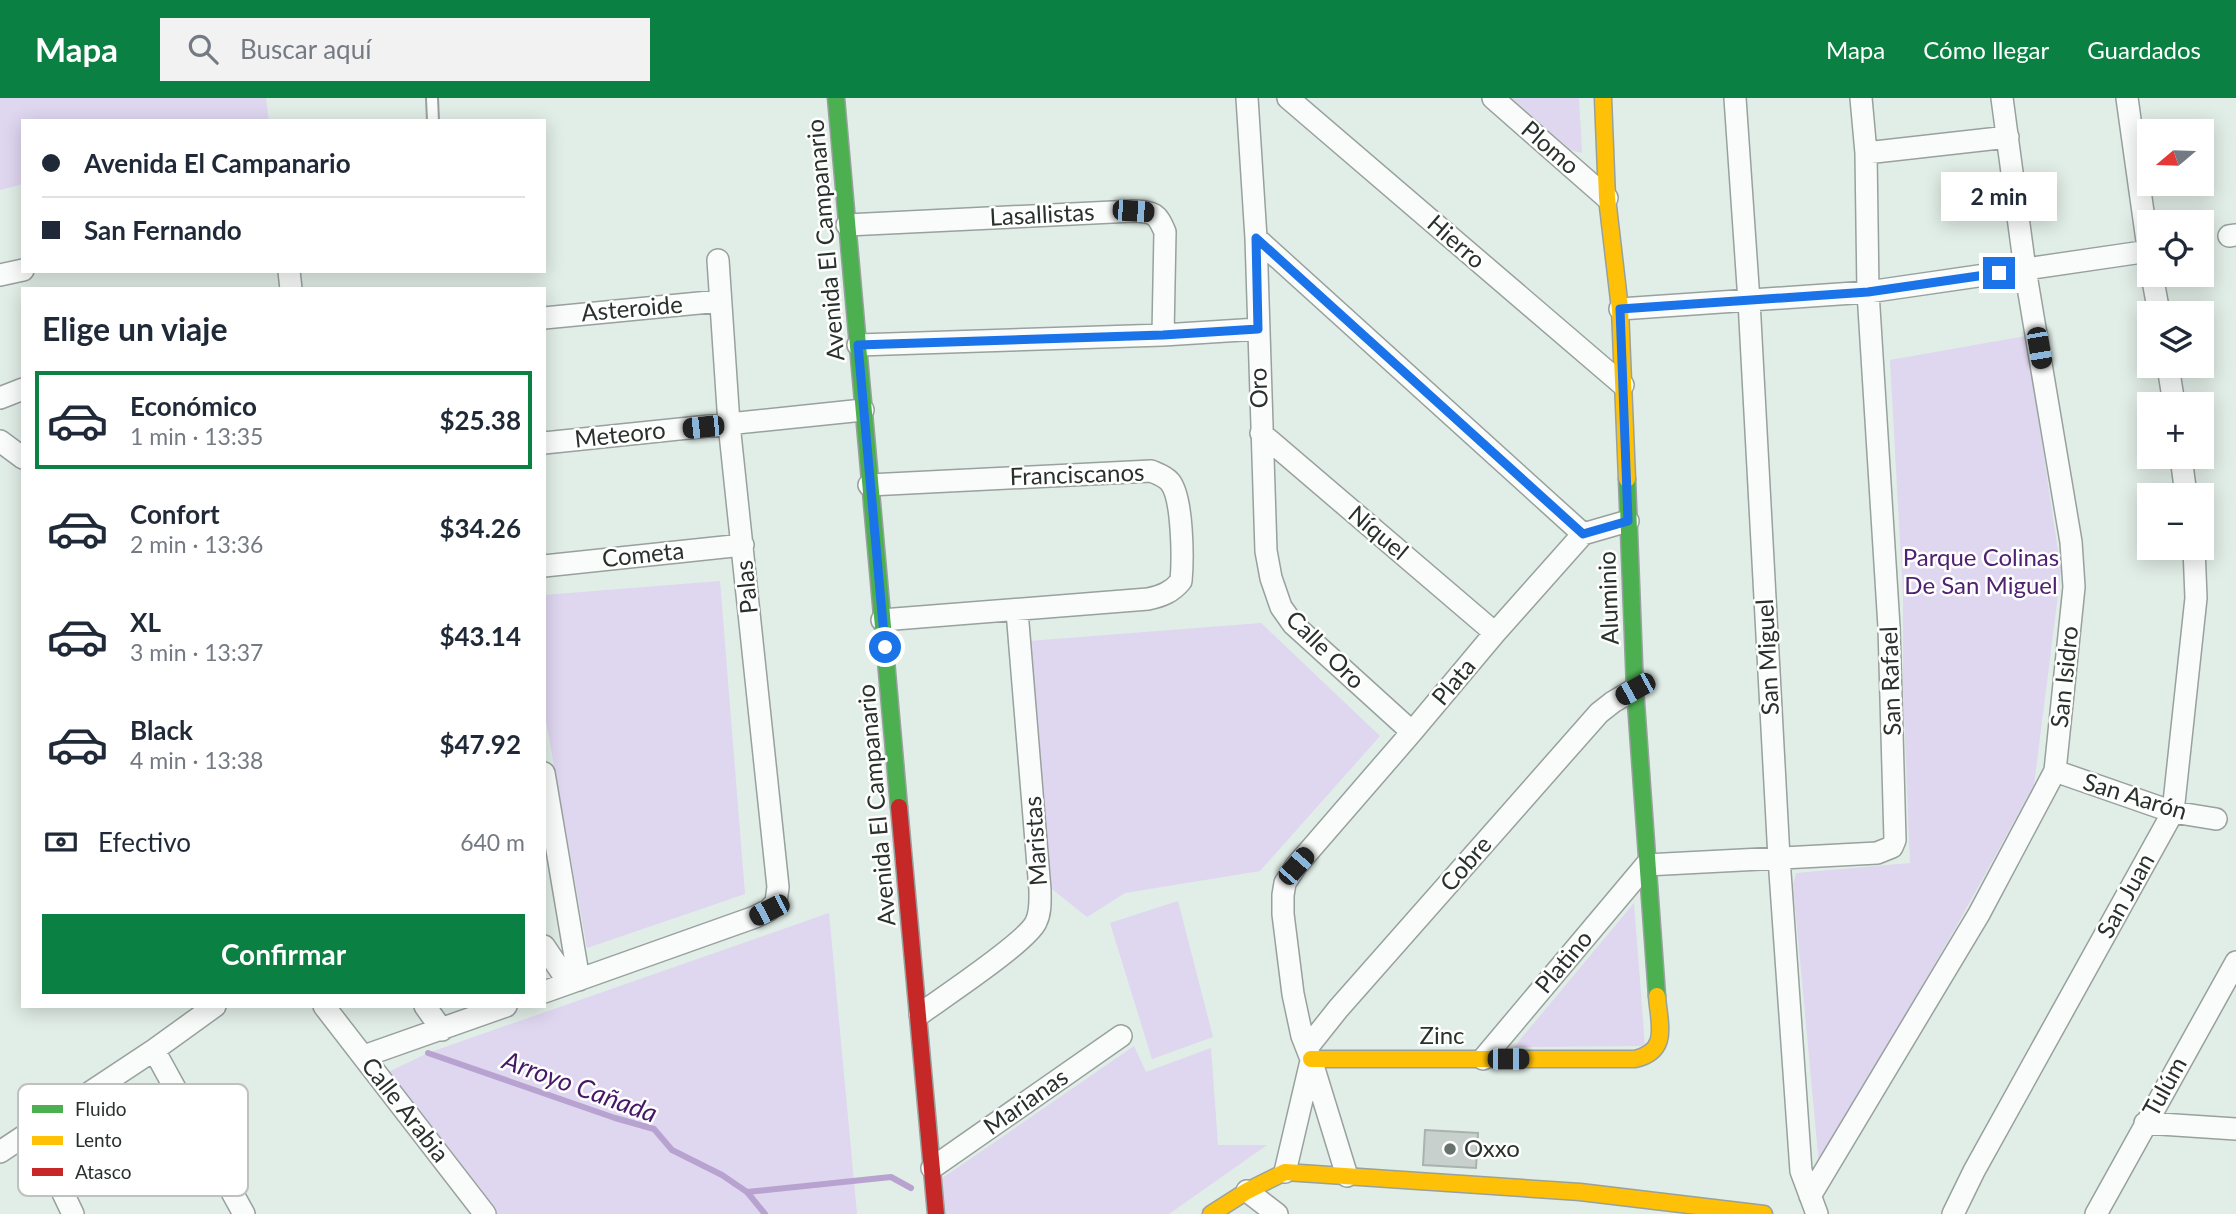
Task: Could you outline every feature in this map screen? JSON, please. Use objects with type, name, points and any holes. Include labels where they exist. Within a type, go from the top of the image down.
[{"type":"street","name":"Avenida El Campanario","points":[[836,98],[936,1214]]},
{"type":"street","name":"Oro","points":[[1247,98],[1256,238],[1266,551]]},
{"type":"street","name":"Hierro","points":[[1288,98],[1623,386]]},
{"type":"street","name":"Plomo","points":[[1493,98],[1607,198]]},
{"type":"street","name":"Aluminio","points":[[1603,98],[1607,198],[1620,309],[1635,689],[1660,1033],[1655,1053]]},
{"type":"street","name":"San Miguel","points":[[1735,98],[1749,301],[1779,858],[1801,1171],[1813,1205]]},
{"type":"street","name":"San Rafael","points":[[1646,865],[1877,853],[1892,847],[1895,840],[1889,627],[1868,292],[1866,153],[1861,98]]},
{"type":"street","name":"San Isidro","points":[[1813,1205],[1979,914],[2054,771],[2074,587],[2071,542],[2025,269],[2002,98]]},
{"type":"street","points":[[2127,98],[2143,210]]},
{"type":"street","points":[[1866,153],[2008,137]]},
{"type":"street","name":"Lasallistas","points":[[846,225],[1151,212],[1159,219],[1165,232],[1163,335]]},
{"type":"street","points":[[1256,238],[1583,534],[1628,521]]},
{"type":"street","points":[[1620,309],[1868,292],[2137,254]]},
{"type":"street","name":"Palas","points":[[574,981],[733,926],[769,910],[776,902],[778,887],[729,424],[719,260]]},
{"type":"street","points":[[0,275],[21,271]]},
{"type":"street","name":"Asteroide","points":[[546,318],[720,301]]},
{"type":"street","points":[[858,345],[1163,335],[1258,329]]},
{"type":"street","points":[[0,398],[21,390]]},
{"type":"street","name":"Meteoro","points":[[546,443],[863,410]]},
{"type":"street","name":"Níquel","points":[[1261,433],[1494,633]]},
{"type":"street","points":[[0,441],[21,457]]},
{"type":"street","name":"Franciscanos","points":[[869,485],[1134,470],[1151,471],[1165,477],[1172,484],[1178,500],[1182,567],[1181,581],[1174,589],[1148,599],[882,620]]},
{"type":"street","name":"Plata","points":[[1296,866],[1494,633],[1583,534]]},
{"type":"street","name":"Cometa","points":[[546,566],[743,545]]},
{"type":"street","name":"Calle Oro","points":[[1266,551],[1271,578],[1281,607],[1293,624],[1412,732]]},
{"type":"street","name":"San Juan","points":[[1953,1214],[1974,1171],[2174,812],[2181,719],[2196,598],[2194,560]]},
{"type":"street","name":"Maristas","points":[[919,1014],[1016,943],[1035,925],[1040,911],[1017,611]]},
{"type":"street","name":"Cobre","points":[[1285,1172],[1309,1053],[1347,998],[1600,713],[1635,689]]},
{"type":"street","name":"San Aarón","points":[[2054,771],[2174,812],[2216,819]]},
{"type":"street","points":[[546,787],[574,981]]},
{"type":"street","name":"Platino","points":[[1483,1059],[1646,865]]},
{"type":"street","name":"Cobre","points":[[1296,866],[1284,884],[1283,914],[1293,994],[1302,1036],[1347,1176]]},
{"type":"street","points":[[546,948],[574,981]]},
{"type":"street","name":"Tulúm","points":[[2096,1214],[2236,962]]},
{"type":"street","points":[[546,991],[574,981]]},
{"type":"street","points":[[103,1084],[212,1008]]},
{"type":"street","name":"Calle Arabia","points":[[326,1008],[485,1214]]},
{"type":"street","points":[[426,1008],[442,1030]]},
{"type":"street","points":[[364,1056],[501,1008]]},
{"type":"street","name":"Marianas","points":[[932,1168],[1121,1036]]},
{"type":"street","points":[[154,1050],[173,1084]]},
{"type":"street","name":"Zinc","points":[[1309,1053],[1483,1059],[1635,1059],[1655,1053]]},
{"type":"street","points":[[2145,1123],[2236,1129]]},
{"type":"street","points":[[0,1152],[18,1140]]},
{"type":"street","points":[[1211,1214],[1247,1191],[1285,1172],[1580,1192],[1764,1214]]},
{"type":"street","points":[[1247,1191],[1277,1214]]},
{"type":"street","points":[[64,1196],[73,1214]]},
{"type":"street","points":[[234,1196],[244,1214]]},
{"type":"lane","points":[[432,98],[433,119]]},
{"type":"green space","points":[[0,98],[266,98],[269,119],[21,119],[21,185],[0,190]]},
{"type":"green space","points":[[1511,98],[1579,98],[1582,153],[1571,150]]},
{"type":"green space","name":"Parque Colinas De San Miguel","points":[[2026,336],[2061,571],[2034,785],[1956,927],[1819,1164],[1793,885],[1796,873],[1910,863],[1903,689],[1903,596],[1890,360]]},
{"type":"green space","points":[[720,581],[745,894],[587,948],[546,721],[546,595]]},
{"type":"green space","points":[[1261,623],[1380,736],[1260,871],[1125,893],[1087,917],[1047,885],[1029,641]]},
{"type":"green space","points":[[1178,901],[1213,1037],[1152,1059],[1110,923]]},
{"type":"green space","points":[[1634,903],[1645,1046],[1514,1047]]},
{"type":"green space","points":[[829,913],[857,1214],[490,1214],[380,1076],[428,1053]]},
{"type":"green space","points":[[1134,1046],[1146,1072],[1211,1048],[1218,1145],[1267,1145],[1169,1214],[944,1214],[941,1179]]},
{"type":"building","name":"Oxxo","points":[[1425,1130],[1478,1133],[1476,1168],[1423,1165]]},
{"type":"waterway","name":"Arroyo Cañada","points":[[428,1053],[654,1129],[672,1150],[722,1175],[747,1192],[765,1214]]},
{"type":"waterway","name":"Arroyo Cañada","points":[[747,1192],[891,1177],[911,1188]]},
{"type":"traffic: fast","points":[[836,98],[899,807]]},
{"type":"traffic: fast","points":[[1627,479],[1635,689],[1657,996]]},
{"type":"traffic: slow","points":[[1603,98],[1607,198],[1620,309],[1627,479]]},
{"type":"traffic: slow","points":[[1311,1059],[1635,1059],[1646,1055],[1658,1043],[1660,1026],[1657,996]]},
{"type":"traffic: slow","points":[[1211,1214],[1247,1191],[1285,1172],[1580,1192],[1764,1214]]},
{"type":"traffic: jam","points":[[899,807],[936,1214]]},
{"type":"place","name":"Oxxo","points":[[1450,1149]]},
{"type":"route","points":[[885,647],[858,345],[1163,335],[1258,329],[1256,238],[1583,534],[1628,521],[1620,309],[1868,292],[1999,273]]}]
